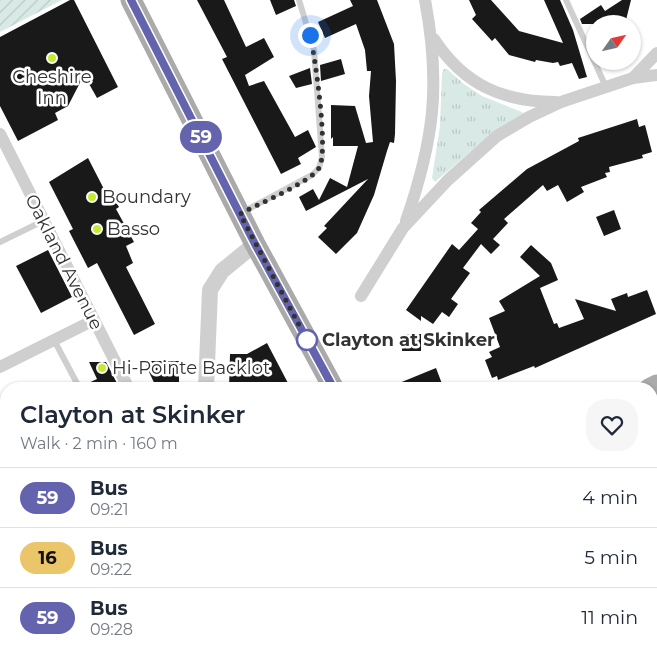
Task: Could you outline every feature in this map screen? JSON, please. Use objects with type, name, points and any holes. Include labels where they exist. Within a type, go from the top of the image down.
[{"type":"main road","points":[[131,0],[255,244],[330,382]]},
{"type":"street","points":[[403,228],[417,188],[433,119],[435,80],[432,37],[425,0]]},
{"type":"street","points":[[432,37],[443,54],[460,71],[479,84],[505,96],[528,102],[561,102]]},
{"type":"street","points":[[633,78],[657,52]]},
{"type":"street","points":[[361,296],[403,228],[448,180],[497,136],[529,117],[561,102],[633,78],[657,75]]},
{"type":"street","name":"Oakland Avenue","points":[[0,134],[125,382]]},
{"type":"street","points":[[206,382],[210,290],[222,271],[255,244]]},
{"type":"street","points":[[0,367],[94,320]]},
{"type":"lane","points":[[240,214],[304,181],[319,168],[322,157],[314,50],[299,0]]},
{"type":"lane","points":[[566,0],[606,87]]},
{"type":"lane","points":[[0,242],[43,221]]},
{"type":"lane","points":[[54,340],[76,382]]},
{"type":"green space","points":[[0,0],[62,0],[0,32]]},
{"type":"green space","points":[[444,69],[447,69],[482,96],[524,113],[490,135],[435,182],[432,178],[440,126],[442,73]]},
{"type":"building","name":"Cheshire Inn","points":[[70,0],[74,0],[118,87],[97,98],[84,75],[68,106],[55,113],[58,120],[18,141],[0,106],[0,37]]},
{"type":"building","points":[[197,0],[224,0],[246,47],[264,38],[274,57],[245,75],[249,86],[264,81],[295,137],[308,130],[316,147],[298,158],[301,164],[281,174],[222,59],[227,57]]},
{"type":"building","points":[[270,0],[294,0],[296,6],[276,15]]},
{"type":"building","points":[[350,0],[377,0],[394,44],[396,81],[395,134],[394,143],[390,142],[374,195],[357,233],[336,254],[318,237],[327,228],[324,226],[368,179],[306,211],[299,197],[313,189],[319,200],[330,178],[347,187],[358,146],[333,146],[333,137],[331,139],[331,105],[355,106],[366,143],[373,142],[369,96],[371,71],[367,71],[365,50],[356,24],[325,38],[318,22],[353,6]]},
{"type":"building","points":[[469,0],[491,0],[519,31],[563,43],[544,0],[560,0],[573,30],[587,77],[579,79],[572,63],[560,66],[558,62],[536,60],[535,62],[509,55],[495,38],[492,41],[472,19],[476,15]]},
{"type":"building","points":[[622,0],[631,0],[627,15],[586,15],[601,5],[605,11]]},
{"type":"building","points":[[586,15],[586,24],[582,24],[580,19]]},
{"type":"building","points":[[341,59],[345,74],[321,81],[320,65]]},
{"type":"building","points":[[310,68],[312,84],[296,88],[289,76]]},
{"type":"building","points":[[637,119],[639,127],[645,125],[652,152],[642,155],[643,158],[609,167],[610,172],[605,173],[607,177],[581,187],[584,192],[567,202],[558,185],[547,191],[543,185],[504,219],[508,223],[493,239],[500,245],[491,254],[481,244],[463,268],[470,273],[451,299],[458,304],[449,317],[442,312],[433,324],[421,316],[421,321],[406,310],[452,244],[459,250],[478,229],[471,223],[481,212],[479,210],[527,169],[579,141],[578,138]]},
{"type":"building","points":[[88,158],[107,195],[111,193],[119,207],[116,209],[134,242],[126,246],[133,263],[126,267],[155,324],[134,335],[97,263],[88,268],[69,231],[73,229],[49,182]]},
{"type":"building","points":[[614,210],[621,229],[604,236],[596,217]]},
{"type":"building","points":[[531,245],[551,263],[558,280],[540,288],[554,324],[557,323],[559,328],[584,319],[575,299],[616,311],[611,299],[627,293],[628,297],[647,290],[656,314],[535,368],[534,366],[498,380],[497,376],[492,378],[485,360],[492,357],[489,352],[500,347],[489,318],[505,311],[499,301],[540,276],[520,257]]},
{"type":"building","points":[[48,250],[72,297],[41,313],[16,266]]},
{"type":"building","points":[[402,334],[421,334],[421,351],[402,351]]},
{"type":"building","points":[[267,343],[287,382],[229,382],[230,354],[247,354]]},
{"type":"building","points":[[144,361],[179,361],[179,382],[154,382]]},
{"type":"building","points":[[89,362],[106,362],[116,382],[90,382],[97,379]]},
{"type":"building","points":[[436,368],[441,382],[402,382]]},
{"type":"bus line","name":"59","points":[[131,0],[255,244],[330,382]]},
{"type":"place","name":"Cheshire Inn","points":[[52,58]]},
{"type":"place","name":"Boundary","points":[[92,197]]},
{"type":"place","name":"Basso","points":[[97,229]]},
{"type":"place","name":"Clayton at Skinker","points":[[307,340]]},
{"type":"place","name":"Hi-Pointe Backlot","points":[[102,368]]},
{"type":"route","points":[[307,340],[240,214],[304,181],[319,168],[322,157],[319,94],[314,50],[310,35]]}]
